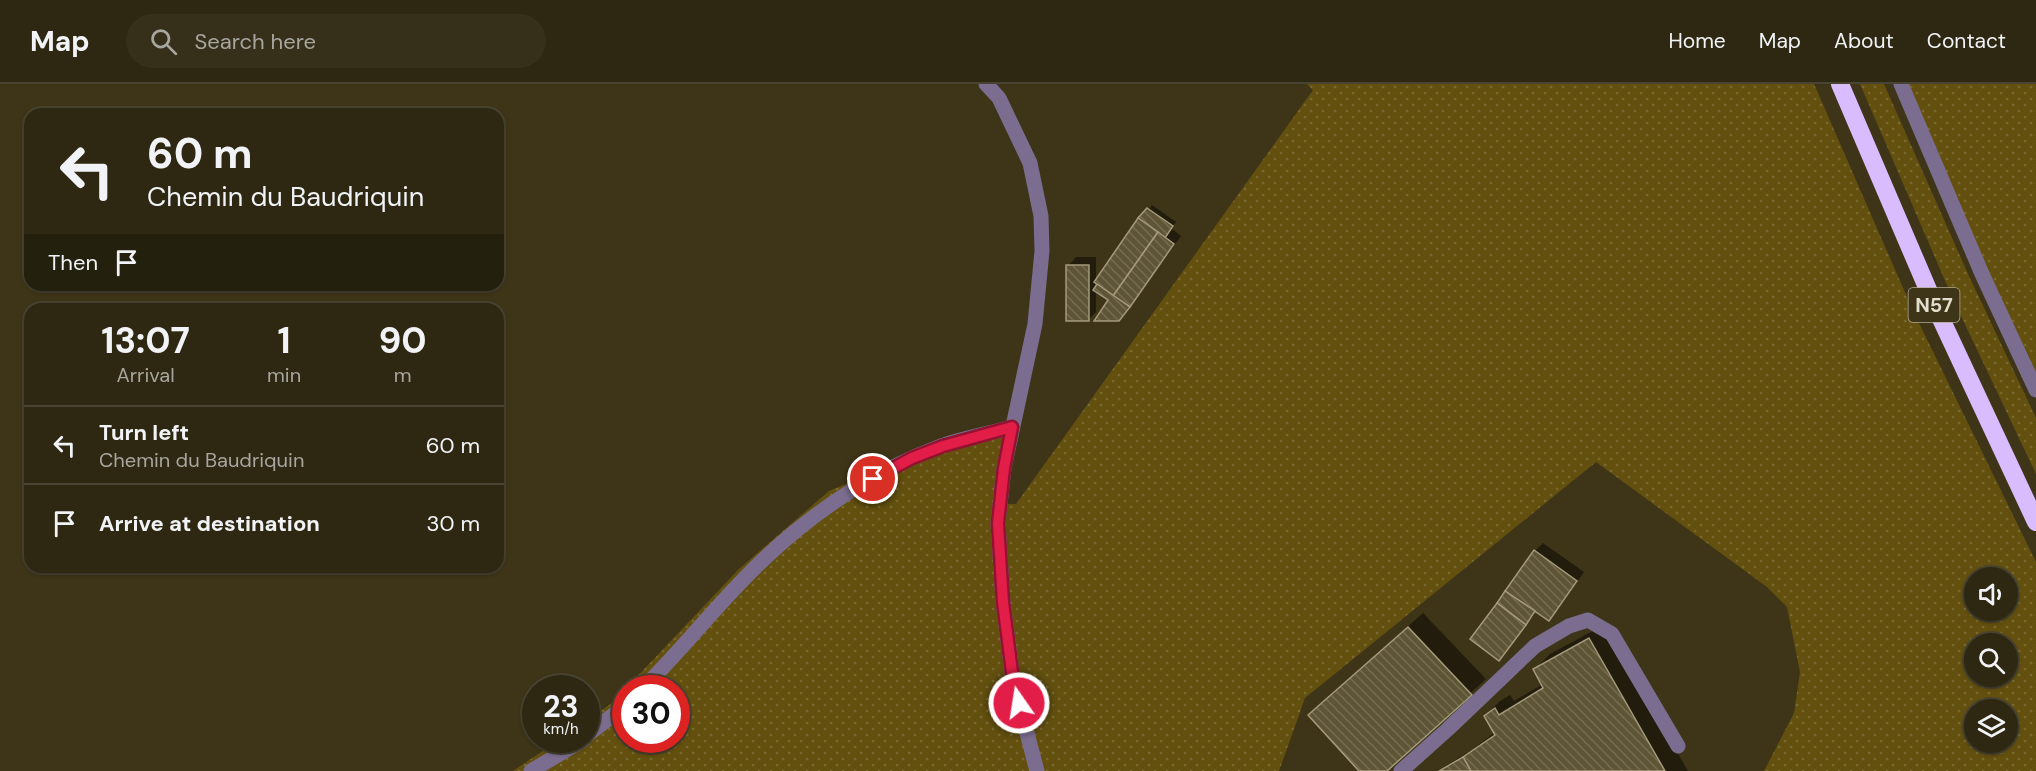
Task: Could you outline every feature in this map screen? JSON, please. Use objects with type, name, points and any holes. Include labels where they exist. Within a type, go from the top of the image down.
[{"type":"highway","name":"N57","points":[[1840,84],[1935,306],[2036,522]]},
{"type":"street","points":[[986,84],[999,98],[1030,163],[1041,216],[1042,251],[1035,324],[1004,468],[998,523],[1003,602],[1013,680],[1037,771]]},
{"type":"street","points":[[1901,84],[1982,274],[2036,390]]},
{"type":"street","points":[[655,675],[762,560],[795,530],[829,506],[912,458],[943,446],[1012,427]]},
{"type":"street","points":[[1401,771],[1535,646],[1569,626],[1588,620],[1612,634],[1678,746]]},
{"type":"street","points":[[600,725],[612,716]]},
{"type":"street","points":[[531,771],[561,753]]},
{"type":"shaded area","points":[[1307,84],[1814,84],[1914,313],[2036,562],[2036,771],[1764,771],[1794,713],[1800,672],[1787,607],[1767,587],[1596,462],[1305,698],[1279,771],[513,771],[540,753],[600,753],[600,711],[612,703],[612,753],[690,753],[690,675],[638,675],[739,569],[829,491],[930,449],[1012,432],[1002,504],[1016,504],[1313,90]]},
{"type":"shaded area","points":[[1860,84],[1884,84],[1968,274],[2036,418],[2036,474],[1953,299]]},
{"type":"shaded area","points":[[1901,84],[2036,84],[2036,390]]},
{"type":"building","points":[[1147,208],[1173,226],[1165,238],[1138,218]]},
{"type":"building","points":[[1138,218],[1158,232],[1113,296],[1094,282]]},
{"type":"building","points":[[1158,232],[1174,244],[1130,307],[1113,296]]},
{"type":"building","points":[[1066,265],[1089,265],[1089,321],[1066,321]]},
{"type":"building","points":[[1097,284],[1130,307],[1119,321],[1094,321],[1108,300],[1093,290]]},
{"type":"building","points":[[1534,550],[1577,581],[1549,621],[1505,591]]},
{"type":"building","points":[[1505,591],[1535,611],[1526,625],[1497,603]]},
{"type":"building","points":[[1497,603],[1526,625],[1499,661],[1470,639]]},
{"type":"building","points":[[1408,627],[1472,695],[1387,771],[1359,771],[1308,715]]},
{"type":"building","points":[[1589,638],[1665,771],[1471,771],[1463,757],[1495,735],[1484,716],[1495,708],[1499,715],[1543,688],[1533,669]]},
{"type":"building","points":[[1463,757],[1471,771],[1439,771]]},
{"type":"route","points":[[873,479],[912,458],[943,446],[1012,427],[1004,468],[998,523],[1003,602],[1013,680],[1019,703]]}]
